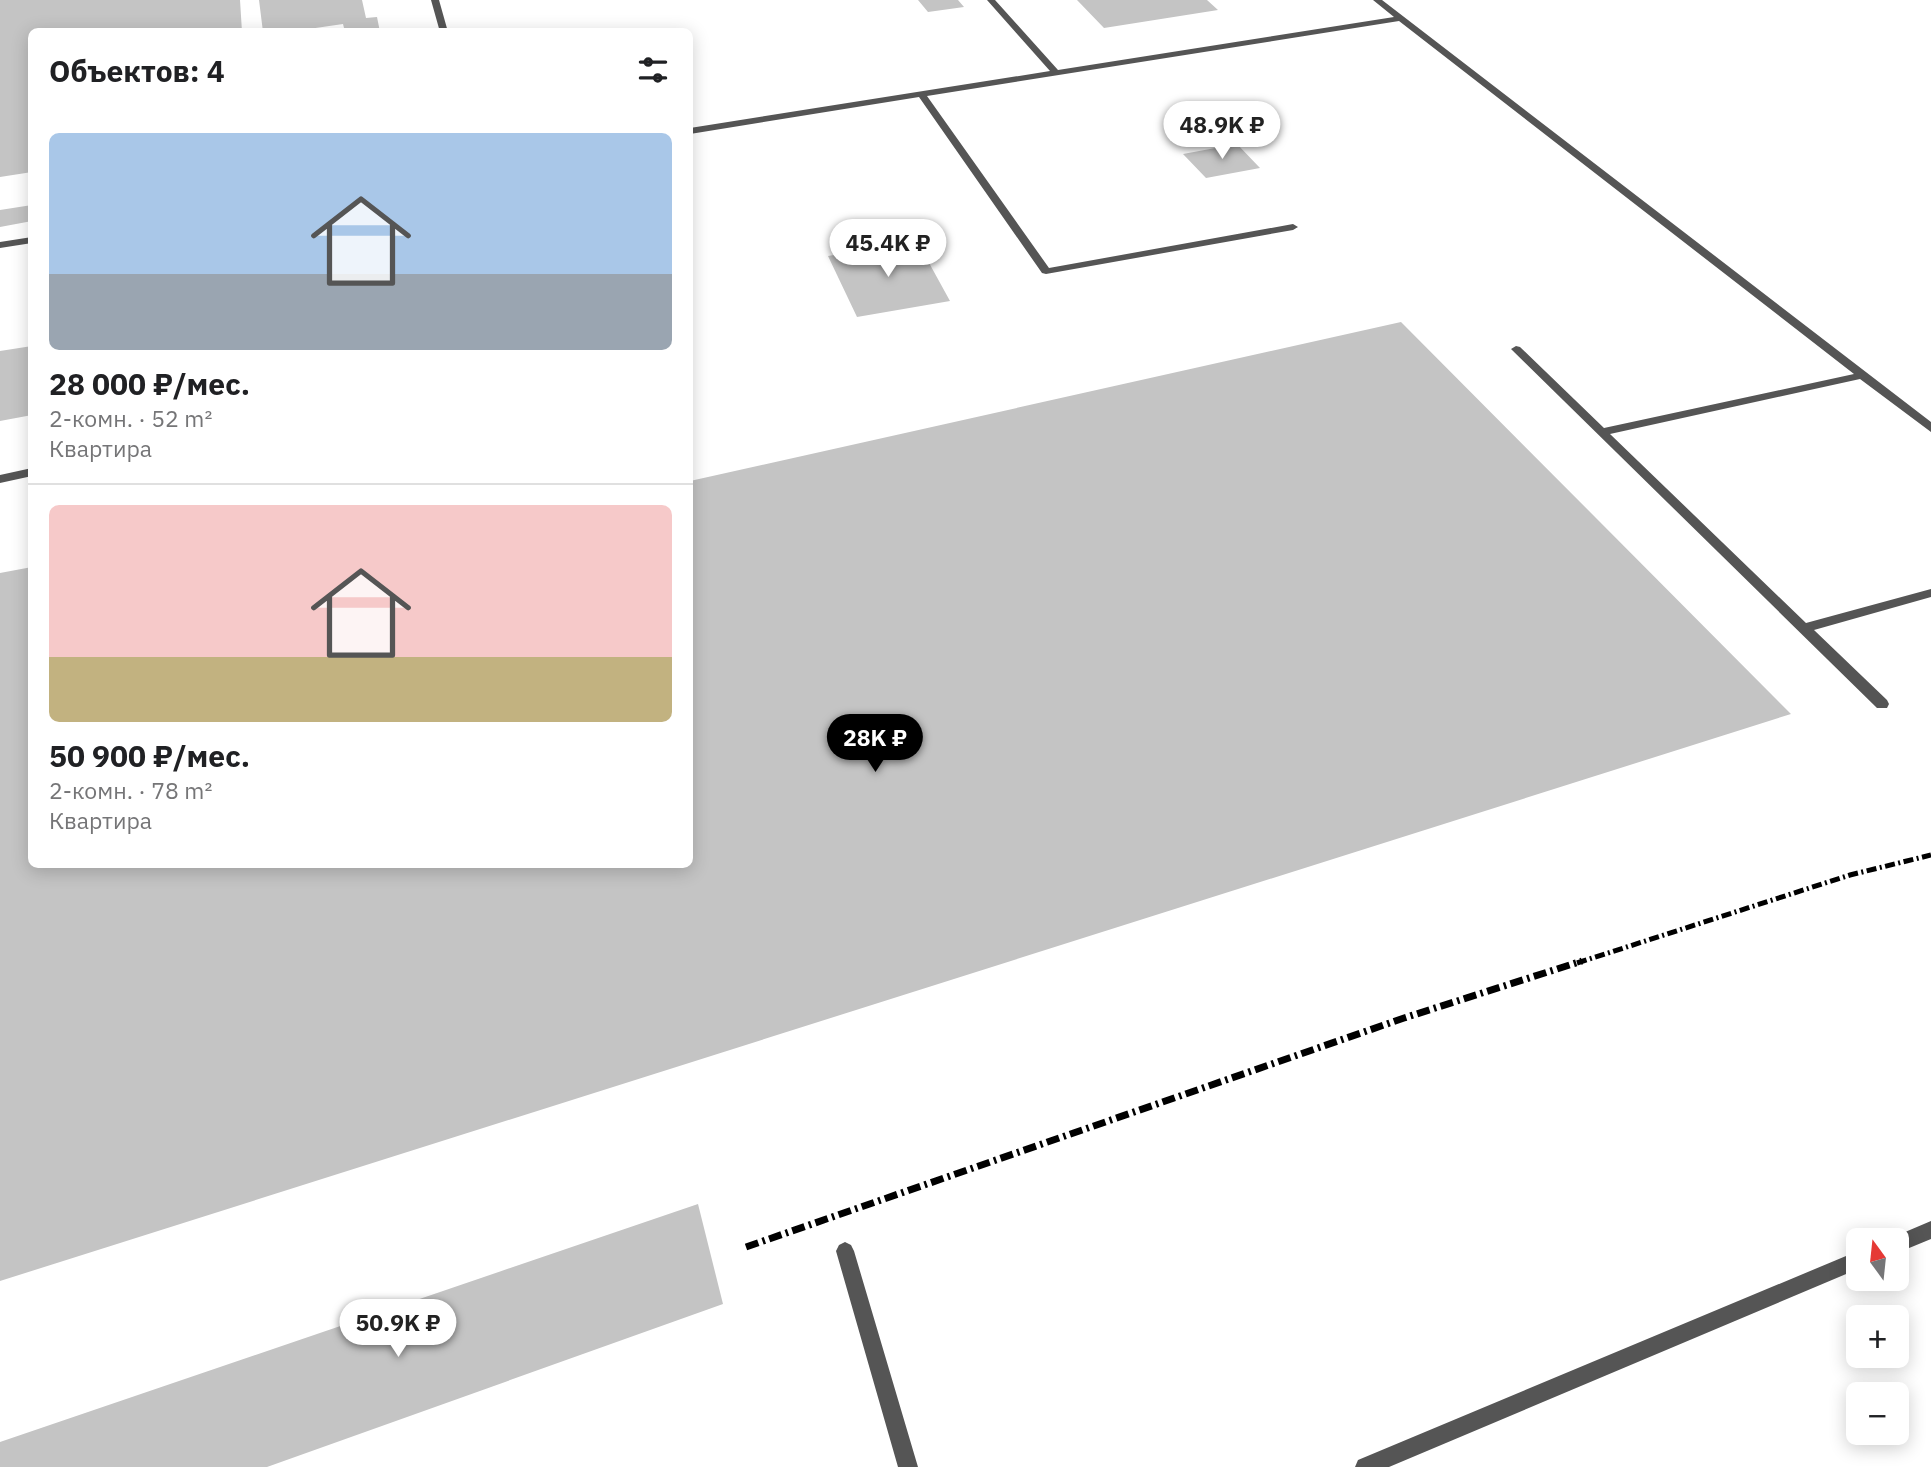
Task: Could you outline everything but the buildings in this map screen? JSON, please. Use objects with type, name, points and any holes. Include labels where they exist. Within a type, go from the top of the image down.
[{"type":"lane","points":[[435,0],[443,28]]},
{"type":"lane","points":[[991,0],[1056,73]]},
{"type":"lane","points":[[1377,0],[1931,428]]},
{"type":"lane","points":[[693,131],[1401,18]]},
{"type":"lane","points":[[921,94],[1046,271],[1293,227]]},
{"type":"lane","points":[[0,245],[28,241]]},
{"type":"lane","points":[[1516,349],[1882,704]]},
{"type":"lane","points":[[1601,432],[1864,375]]},
{"type":"lane","points":[[0,478],[28,473]]},
{"type":"lane","points":[[1803,628],[1931,593]]},
{"type":"lane","points":[[1909,1239],[1931,1230]]},
{"type":"lane","points":[[845,1251],[908,1467]]},
{"type":"lane","points":[[1365,1467],[1846,1265]]},
{"type":"railway","points":[[1577,963],[1850,875],[1931,855]]},
{"type":"railway","points":[[746,1247],[1404,1018],[1582,961]]}]
